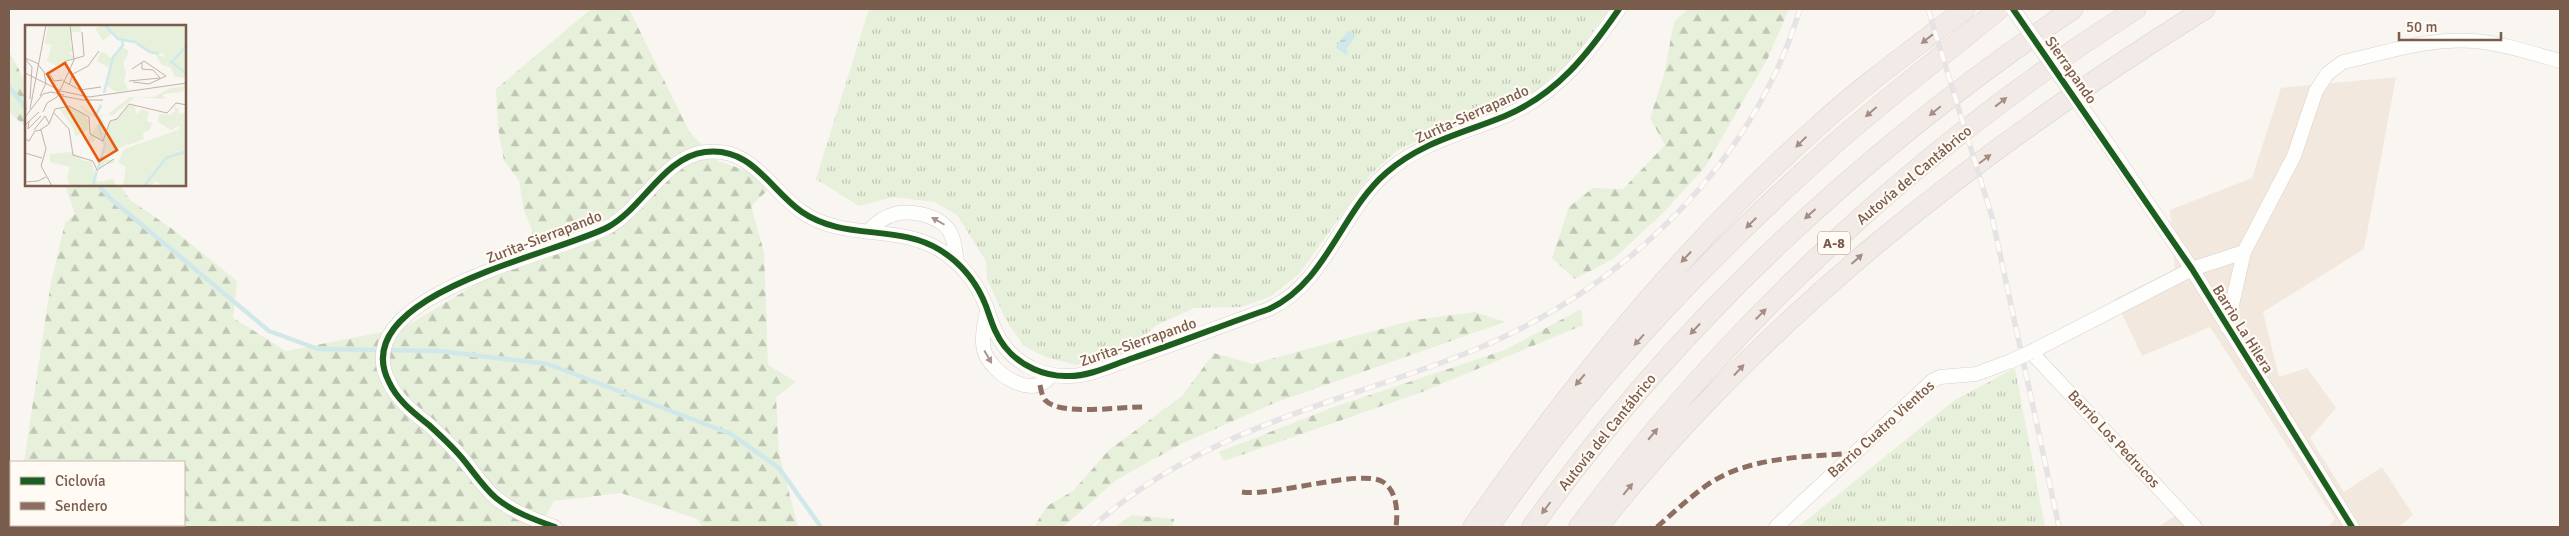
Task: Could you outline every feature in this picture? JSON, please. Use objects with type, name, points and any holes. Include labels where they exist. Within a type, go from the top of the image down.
[{"type":"highway","points":[[1472,527],[1525,451],[1575,385],[1652,293],[1731,209],[1818,126],[1965,9]]},
{"type":"highway","points":[[1489,527],[1545,450],[1594,390],[1670,305],[1807,169],[1895,91],[1999,9]]},
{"type":"highway","points":[[1950,49],[2007,9]]},
{"type":"highway","name":"Autovía del Cantábrico","points":[[1532,527],[1605,432],[1673,352],[1775,248],[1828,198],[1935,111],[1986,71],[2073,9]]},
{"type":"highway","name":"Autovía del Cantábrico","points":[[1579,527],[1650,438],[1716,361],[1837,240],[1900,184],[2010,96],[2136,9]]},
{"type":"highway","points":[[1598,527],[1632,484],[1754,354],[1877,241],[1996,150],[2203,11]]},
{"type":"street","name":"Zurita-Sierrapando","points":[[555,527],[516,511],[496,498],[451,446],[397,396],[383,368],[382,352],[388,336],[405,316],[440,294],[492,270],[609,226],[634,207],[675,166],[698,153],[719,152],[743,159],[762,172],[791,204],[805,215],[834,227],[913,238],[933,246],[957,263],[976,286],[998,337],[1009,351],[1029,366],[1051,374],[1070,376],[1089,373],[1269,309],[1284,301],[1309,278],[1362,200],[1390,170],[1425,146],[1505,116],[1545,94],[1563,80],[1585,56],[1619,9]]},
{"type":"street","name":"Sierrapando","points":[[2013,9],[2109,146]]},
{"type":"street","name":"Barrio La Hilera","points":[[2227,327],[2244,252],[2294,156],[2316,91],[2334,67],[2343,62],[2427,43],[2452,40],[2499,44],[2560,61]]},
{"type":"street","name":"Barrio La Hilera","points":[[2109,146],[2192,269],[2352,527]]},
{"type":"street","points":[[868,232],[883,218],[896,213],[910,212],[933,218],[949,230],[954,244],[957,263]]},
{"type":"street","points":[[2031,352],[2192,269],[2244,252]]},
{"type":"street","points":[[987,310],[983,337],[984,350],[997,369],[1026,386],[1040,385],[1051,374]]},
{"type":"street","name":"Barrio Cuatro Vientos","points":[[1776,527],[1932,381],[1940,377],[1976,374],[2031,352]]},
{"type":"street","name":"Barrio Los Pedrucos","points":[[2031,352],[2195,527]]},
{"type":"shaded area","points":[[2396,77],[2364,249],[2263,312],[2279,377],[2307,368],[2336,408],[2310,438],[2344,492],[2382,467],[2413,515],[2398,527],[2328,527],[2335,519],[2210,327],[2142,356],[2115,299],[2175,269],[2170,210],[2252,178],[2281,88]]},
{"type":"shaded area","points":[[2184,510],[2203,527],[2158,527]]},
{"type":"green space","points":[[591,9],[629,9],[690,133],[718,161],[753,173],[767,191],[751,206],[764,252],[768,365],[796,382],[776,397],[779,454],[798,527],[703,527],[697,519],[621,493],[554,501],[540,527],[12,527],[185,526],[185,461],[24,461],[51,282],[65,223],[75,214],[65,186],[121,186],[130,200],[171,228],[237,281],[233,318],[286,351],[403,328],[483,280],[532,263],[532,229],[524,211],[519,180],[504,161],[498,128],[496,89]]},
{"type":"green space","points":[[869,9],[1609,9],[1575,56],[1535,91],[1500,108],[1443,128],[1395,152],[1370,175],[1299,274],[1271,296],[1242,307],[1194,308],[1157,325],[1121,354],[1077,365],[1045,357],[1023,345],[1006,320],[987,279],[986,261],[957,215],[935,202],[893,197],[859,206],[816,179]]},
{"type":"green space","points":[[1688,9],[1789,9],[1768,58],[1705,167],[1662,214],[1613,259],[1575,279],[1552,258],[1569,207],[1593,188],[1623,189],[1665,145],[1650,118],[1664,75],[1674,22]]},
{"type":"green space","points":[[9,51],[25,81],[25,126],[9,112]]},
{"type":"green space","points":[[1581,309],[1583,325],[1422,392],[1224,461],[1219,452],[1334,407],[1505,350]]},
{"type":"green space","points":[[1475,312],[1505,322],[1274,403],[1183,443],[1116,480],[1063,527],[1034,527],[1047,506],[1073,491],[1109,450],[1182,396],[1214,353],[1253,364],[1414,320]]},
{"type":"green space","points":[[2015,368],[2045,527],[1798,527],[1955,400]]},
{"type":"green space","points":[[1132,515],[1174,519],[1173,527],[1115,527]]},
{"type":"water","points":[[1349,30],[1356,36],[1346,49],[1348,52],[1346,55],[1335,47]]},
{"type":"waterway","points":[[9,87],[25,107]]},
{"type":"waterway","points":[[99,186],[111,199],[269,331],[318,349],[439,351],[548,364],[731,434],[779,468],[821,527]]},
{"type":"railway","points":[[1092,527],[1132,495],[1175,468],[1219,445],[1264,425],[1454,358],[1512,333],[1568,302],[1620,265],[1668,223],[1710,176],[1747,124],[1777,69],[1800,9]]},
{"type":"railway","points":[[1928,9],[1992,217],[2059,527]]},
{"type":"marked path","points":[[1040,385],[1045,400],[1053,405],[1064,408],[1093,410],[1145,407]]},
{"type":"marked path","points":[[1657,527],[1707,485],[1723,475],[1741,468],[1798,457],[1856,453]]},
{"type":"marked path","points":[[1242,492],[1274,491],[1356,478],[1372,479],[1383,482],[1394,496],[1397,515],[1396,527]]},
{"type":"cycle path","points":[[555,527],[517,511],[491,494],[454,449],[406,406],[392,389],[383,351],[397,324],[425,301],[463,282],[505,265],[608,227],[621,219],[677,163],[690,156],[705,152],[721,152],[735,156],[759,172],[802,212],[818,221],[835,227],[907,237],[924,242],[940,250],[955,261],[973,282],[986,306],[999,338],[1011,354],[1026,365],[1042,372],[1051,375],[1077,376],[1101,370],[1269,309],[1289,297],[1319,265],[1370,189],[1386,173],[1414,153],[1443,139],[1505,116],[1524,107],[1540,96],[1556,84],[1583,57],[1619,9]]},
{"type":"cycle path","points":[[2013,9],[2192,269],[2352,527]]}]
